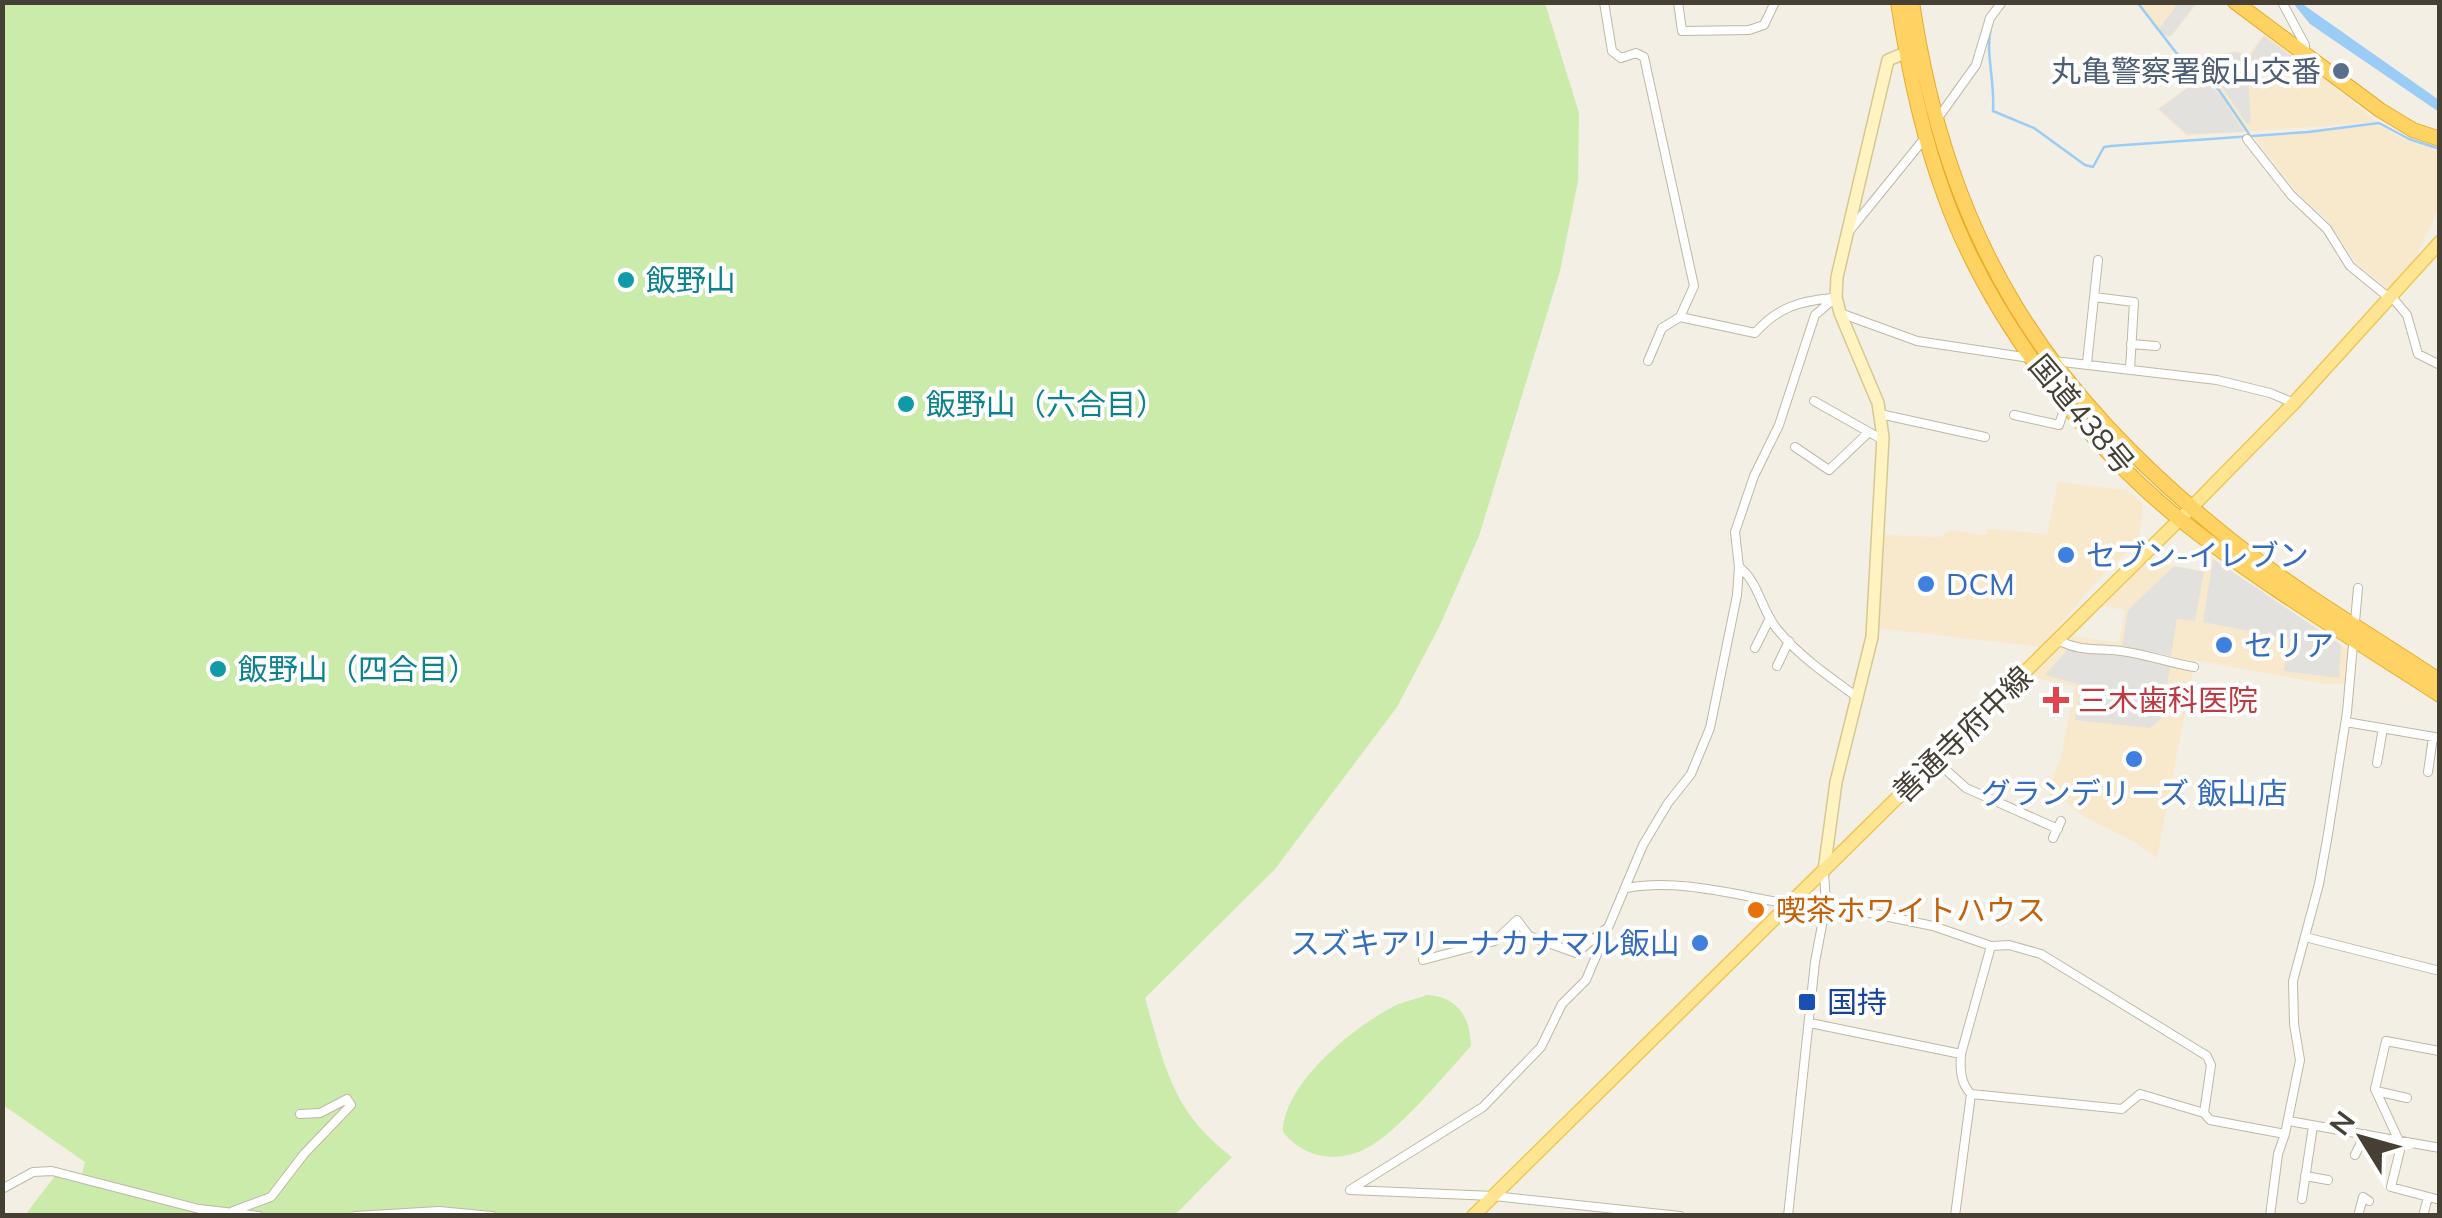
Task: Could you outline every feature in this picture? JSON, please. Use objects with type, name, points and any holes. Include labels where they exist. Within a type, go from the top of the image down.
[{"type":"highway","name":"国道438号","points":[[1898,2],[1958,191],[2019,315],[2051,361],[2144,467],[2250,554],[2440,696]]},
{"type":"highway","name":"国道438号","points":[[1912,2],[1912,51],[1926,137],[1944,196],[1982,276],[2066,402],[2136,480],[2180,519],[2256,575],[2440,681]]},
{"type":"highway","points":[[2235,2],[2403,125],[2440,140]]},
{"type":"main road","name":"善通寺府中線","points":[[1473,1216],[2192,507],[2294,403],[2440,242]]},
{"type":"street","points":[[1604,2],[1612,51],[1620,58],[1636,53],[1644,56],[1694,286],[1680,317],[1662,328],[1648,362]]},
{"type":"street","points":[[1678,2],[1682,31],[1749,30],[1764,26],[1775,2]]},
{"type":"street","points":[[1936,122],[1976,65],[1990,18],[2002,2]]},
{"type":"street","points":[[2282,2],[2305,45],[2304,53]]},
{"type":"street","points":[[1788,1216],[1815,962],[1826,904],[1824,871],[1836,782],[1872,638],[1876,603],[1883,440],[1880,414],[1836,298],[1888,60],[1912,51]]},
{"type":"street","points":[[1848,232],[1926,137]]},
{"type":"street","points":[[2247,140],[2326,229],[2350,266],[2407,315],[2418,354],[2440,365]]},
{"type":"street","points":[[2087,363],[2098,260]]},
{"type":"street","points":[[2096,272],[2109,273]]},
{"type":"street","points":[[2094,297],[2134,302],[2130,369]]},
{"type":"street","points":[[1680,317],[1754,333],[1769,317],[1788,306],[1836,298]]},
{"type":"street","points":[[1680,1216],[1494,1196],[1350,1190],[1483,1107],[1541,1047],[1562,1004],[1586,980],[1643,845],[1691,774],[1710,728],[1737,595],[1735,532],[1779,425],[1815,315],[1836,298]]},
{"type":"street","points":[[1840,313],[1916,341],[2217,380],[2270,392],[2294,403]]},
{"type":"street","points":[[2131,344],[2156,346]]},
{"type":"street","points":[[1814,401],[1883,440]]},
{"type":"street","points":[[2014,415],[2059,424],[2066,402]]},
{"type":"street","points":[[1880,414],[1985,437]]},
{"type":"street","points":[[1795,448],[1829,470],[1869,432]]},
{"type":"street","points":[[1739,567],[1750,575],[1770,618],[1789,641],[1857,696]]},
{"type":"street","points":[[2270,1216],[2278,1154],[2289,1122],[2300,1060],[2293,981],[2319,884],[2346,722],[2358,588]]},
{"type":"street","points":[[1756,648],[1770,618]]},
{"type":"street","points":[[2058,640],[2074,648],[2120,651],[2194,667]]},
{"type":"street","points":[[1777,666],[1789,641]]},
{"type":"street","points":[[2346,722],[2436,737],[2428,772]]},
{"type":"street","points":[[2377,763],[2383,728]]},
{"type":"street","points":[[1935,760],[1966,788],[2057,829]]},
{"type":"street","points":[[1627,888],[1642,885],[1709,890],[1790,904]]},
{"type":"street","points":[[1826,904],[1933,926],[1992,946],[2009,945],[2041,954],[2207,1056],[2211,1065],[2204,1114]]},
{"type":"street","points":[[1423,960],[1495,941],[1517,920],[1529,936],[1576,952],[1608,927]]},
{"type":"street","points":[[2305,936],[2440,971]]},
{"type":"street","points":[[1992,946],[1960,1067],[1964,1088],[1970,1094],[2122,1109],[2140,1094],[2204,1114],[2210,1120],[2286,1134]]},
{"type":"street","points":[[1810,1023],[1962,1054]]},
{"type":"street","points":[[2374,1039],[2440,1051]]},
{"type":"street","points":[[2386,1041],[2376,1091],[2401,1142],[2391,1187],[2440,1200]]},
{"type":"street","points":[[2376,1091],[2407,1098]]},
{"type":"street","points":[[1955,1216],[1970,1094]]},
{"type":"street","points":[[226,1213],[270,1196],[351,1105],[346,1099],[320,1113],[300,1114]]},
{"type":"street","points":[[2289,1122],[2440,1148]]},
{"type":"street","points":[[2302,1199],[2314,1126]]},
{"type":"street","points":[[2355,1155],[2365,1134]]},
{"type":"street","points":[[3,1187],[34,1172],[52,1171],[226,1213],[259,1216]]},
{"type":"street","points":[[2305,1176],[2328,1180]]},
{"type":"street","points":[[2358,1216],[2363,1197],[2369,1201]]},
{"type":"street","points":[[2423,1216],[2428,1197]]},
{"type":"street","points":[[355,1216],[439,1211],[492,1216]]},
{"type":"shaded area","points":[[2138,3],[2198,3],[2171,37],[2162,37]]},
{"type":"shaded area","points":[[2172,3],[2196,3],[2171,36],[2163,35],[2159,29],[2176,6]]},
{"type":"shaded area","points":[[2264,34],[2377,122],[2187,136],[2157,109],[2204,76],[2192,65],[2235,51],[2249,54]]},
{"type":"shaded area","points":[[2264,36],[2304,65],[2301,70],[2267,73],[2266,65],[2247,67],[2251,123],[2247,124],[2220,84],[2198,67],[2206,59],[2235,52],[2250,56]]},
{"type":"shaded area","points":[[2202,77],[2221,96],[2244,132],[2187,134],[2159,109]]},
{"type":"shaded area","points":[[2380,125],[2398,137],[2440,151],[2439,207],[2415,258],[2388,289],[2358,265],[2327,220],[2296,191],[2255,138]]},
{"type":"shaded area","points":[[2058,482],[2127,490],[2143,504],[2139,540],[2092,586],[2042,647],[1877,628],[1883,535],[1940,537],[1950,530],[1986,535],[1987,529],[2047,534]]},
{"type":"shaded area","points":[[2207,554],[2348,650],[2346,684],[2326,684],[2195,660],[2157,858],[2135,842],[2085,817],[2062,799],[2049,796],[2075,687],[2032,677],[2074,636],[2119,643],[2125,610],[2104,606],[2148,561],[2204,572]]},
{"type":"shaded area","points":[[2213,559],[2341,645],[2339,678],[2284,671],[2289,639],[2203,622]]},
{"type":"shaded area","points":[[2174,566],[2204,572],[2195,621],[2177,619],[2171,656],[2122,646],[2128,610]]},
{"type":"shaded area","points":[[2068,649],[2170,666],[2162,718],[2150,728],[2075,720],[2081,685],[2045,675]]},
{"type":"green space","points":[[2,3],[1545,3],[1579,113],[1578,181],[1560,271],[1479,536],[1440,625],[1397,707],[1275,869],[1145,998],[1165,1067],[1183,1105],[1232,1157],[1174,1216],[25,1215],[55,1176],[80,1182],[85,1162],[3,1105]]},
{"type":"green space","points":[[1427,995],[1447,1000],[1460,1010],[1471,1046],[1419,1104],[1389,1133],[1350,1155],[1318,1155],[1291,1140],[1283,1132],[1286,1114],[1294,1096],[1321,1061],[1373,1019]]},
{"type":"water","points":[[2293,3],[2301,3],[2439,100],[2439,112],[2310,24]]},
{"type":"waterway","points":[[2137,2],[2181,59],[2219,90],[2249,134]]},
{"type":"waterway","points":[[1991,27],[1993,111],[2034,128],[2085,165],[2093,167],[2104,147],[2379,123],[2440,149]]},
{"type":"place","name":"丸亀警察署飯山交番","points":[[2341,71]]},
{"type":"place","name":"飯野山","points":[[626,280]]},
{"type":"place","name":"飯野山（六合目）","points":[[906,404]]},
{"type":"place","name":"セブン-イレブン","points":[[2066,555]]},
{"type":"place","name":"DCM","points":[[1926,584]]},
{"type":"place","name":"セリア","points":[[2224,645]]},
{"type":"place","name":"飯野山（四合目）","points":[[218,669]]},
{"type":"place","name":"三木歯科医院","points":[[2056,700]]},
{"type":"place","name":"グランデリーズ 飯山店","points":[[2134,759]]},
{"type":"place","name":"喫茶ホワイトハウス","points":[[1756,910]]},
{"type":"place","name":"スズキアリーナカナマル飯山","points":[[1700,943]]},
{"type":"place","name":"国持","points":[[1807,1002]]}]
